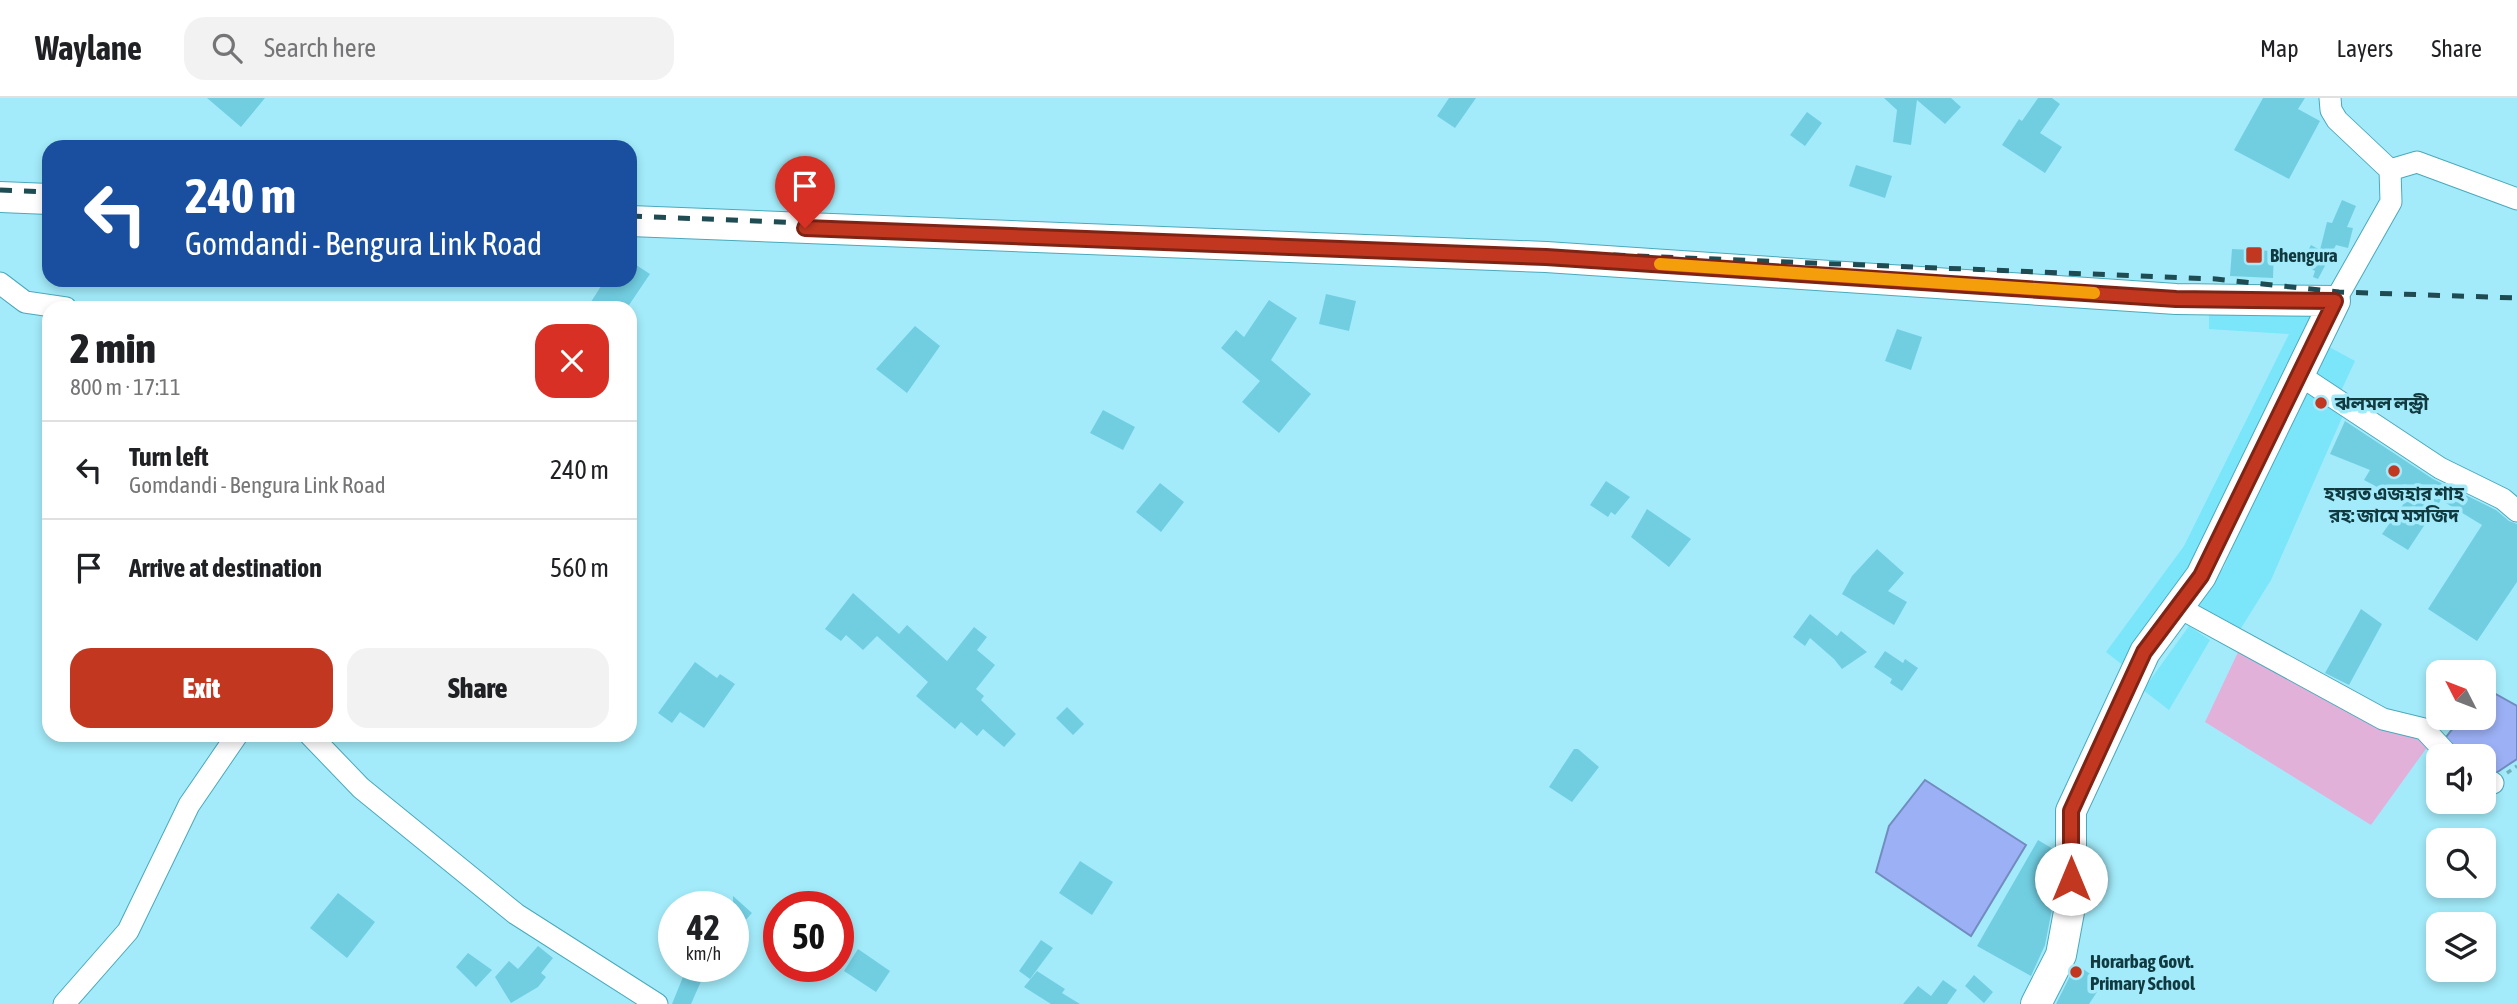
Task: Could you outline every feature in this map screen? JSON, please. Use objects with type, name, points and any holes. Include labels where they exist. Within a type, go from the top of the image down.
[{"type":"main road","points":[[2,201],[42,199]]},
{"type":"main road","points":[[637,221],[1546,257],[2176,299],[2335,301],[2201,576],[2144,652],[2071,811],[2071,901],[2062,955],[2036,1004]]},
{"type":"street","points":[[2330,98],[2331,110],[2337,120],[2390,170],[2391,202],[2335,301]]},
{"type":"street","points":[[2390,170],[2417,162],[2517,200]]},
{"type":"street","points":[[0,283],[25,302],[42,304]]},
{"type":"street","points":[[2298,374],[2440,468],[2502,499],[2517,511]]},
{"type":"street","points":[[2178,607],[2383,719],[2424,730],[2437,744]]},
{"type":"street","points":[[64,1004],[128,931],[190,805],[232,742]]},
{"type":"street","points":[[317,742],[361,788],[460,871],[516,914],[657,1004]]},
{"type":"shaded area","points":[[2209,310],[2324,311],[2195,575],[2129,670],[2106,652],[2184,546],[2289,334],[2209,329]]},
{"type":"shaded area","points":[[2320,342],[2355,361],[2340,393],[2308,372]]},
{"type":"shaded area","points":[[2303,387],[2344,413],[2271,580],[2238,633],[2195,608],[2224,567]]},
{"type":"shaded area","points":[[2189,626],[2210,640],[2169,710],[2143,690]]},
{"type":"shaded area","points":[[2239,650],[2419,737],[2426,744],[2426,749],[2371,825],[2205,722]]},
{"type":"shaded area","points":[[2496,694],[2517,706],[2517,759],[2496,773],[2496,744],[2446,744],[2443,741],[2452,730],[2496,730]]},
{"type":"shaded area","points":[[1925,780],[2026,845],[1971,936],[1876,872],[1889,826]]},
{"type":"building","points":[[207,98],[265,98],[241,127]]},
{"type":"building","points":[[1449,98],[1476,98],[1455,128],[1437,116]]},
{"type":"building","points":[[1884,98],[1951,98],[1961,107],[1945,124],[1917,100],[1911,145],[1893,142],[1897,110]]},
{"type":"building","points":[[2038,98],[2052,98],[2060,104],[2040,133],[2062,147],[2045,173],[2002,145],[2019,119],[2022,121]]},
{"type":"building","points":[[2263,98],[2305,98],[2298,109],[2320,121],[2289,179],[2234,150]]},
{"type":"building","points":[[1807,112],[1822,123],[1805,146],[1790,135]]},
{"type":"building","points":[[1856,165],[1892,176],[1885,198],[1849,186]]},
{"type":"building","points":[[2342,200],[2356,206],[2347,227],[2353,228],[2348,248],[2336,245],[2318,279],[2313,277],[2315,271],[2301,263],[2311,245],[2320,250],[2327,222],[2332,223]]},
{"type":"building","points":[[2232,249],[2274,251],[2273,278],[2230,276]]},
{"type":"building","points":[[637,266],[650,274],[632,301],[592,301],[600,287],[637,287]]},
{"type":"building","points":[[1326,294],[1356,301],[1349,331],[1319,324]]},
{"type":"building","points":[[1269,300],[1297,318],[1271,360],[1311,394],[1279,433],[1242,402],[1260,381],[1221,348],[1236,330],[1244,337]]},
{"type":"building","points":[[915,326],[940,346],[907,393],[876,369]]},
{"type":"building","points":[[1897,329],[1922,337],[1911,370],[1885,361]]},
{"type":"building","points":[[1103,410],[1135,427],[1123,450],[1090,433]]},
{"type":"building","points":[[2345,421],[2433,479],[2496,510],[2517,524],[2517,582],[2477,641],[2428,609],[2482,525],[2441,500],[2408,550],[2382,534],[2405,502],[2364,480],[2370,470],[2330,454]]},
{"type":"building","points":[[1606,481],[1630,497],[1615,515],[1611,512],[1608,517],[1590,505]]},
{"type":"building","points":[[1160,483],[1184,502],[1161,532],[1136,512]]},
{"type":"building","points":[[1647,509],[1691,539],[1669,567],[1631,537]]},
{"type":"building","points":[[1877,549],[1904,573],[1888,591],[1907,602],[1894,625],[1842,594],[1852,576]]},
{"type":"building","points":[[853,593],[899,634],[907,625],[947,661],[974,627],[987,637],[977,650],[995,665],[976,689],[984,696],[981,700],[1016,734],[1004,747],[983,729],[977,736],[961,722],[955,729],[916,696],[928,682],[877,636],[863,650],[846,635],[841,641],[825,629]]},
{"type":"building","points":[[2361,609],[2382,624],[2349,685],[2325,673]]},
{"type":"building","points":[[1810,614],[1837,636],[1841,631],[1867,652],[1842,669],[1810,638],[1805,646],[1793,637]]},
{"type":"building","points":[[1885,651],[1903,663],[1905,659],[1918,668],[1902,691],[1890,683],[1892,679],[1874,667]]},
{"type":"building","points":[[695,662],[717,678],[720,674],[735,684],[704,728],[680,712],[672,723],[658,713]]},
{"type":"building","points":[[1067,707],[1084,724],[1073,735],[1056,718]]},
{"type":"building","points":[[1574,749],[1578,749],[1599,767],[1572,802],[1549,787]]},
{"type":"building","points":[[2038,840],[2053,849],[2054,899],[2045,945],[2031,976],[1977,946]]},
{"type":"building","points":[[1080,861],[1113,882],[1092,915],[1059,893]]},
{"type":"building","points":[[338,893],[375,922],[347,958],[310,928]]},
{"type":"building","points":[[1041,940],[1053,948],[1030,979],[1019,971]]},
{"type":"building","points":[[538,946],[553,958],[541,973],[546,977],[538,987],[511,1003],[495,977],[509,961],[518,969]]},
{"type":"building","points":[[858,949],[890,971],[876,992],[854,978],[854,955]]},
{"type":"building","points":[[468,953],[492,970],[476,987],[456,967]]},
{"type":"building","name":"Horarbag Govt. Primary School","points":[[2076,964],[2103,983],[2089,1004],[2056,1004]]},
{"type":"building","points":[[1037,971],[1065,989],[1062,993],[1080,1004],[1051,1004],[1024,987]]},
{"type":"building","points":[[1974,975],[1993,992],[1984,1003],[1965,986]]},
{"type":"building","points":[[1943,980],[1957,990],[1947,1004],[1903,1004],[1918,986],[1931,996]]},
{"type":"building","points":[[681,982],[701,982],[691,1004],[672,1004]]},
{"type":"railway","points":[[0,190],[42,192]]},
{"type":"railway","points":[[637,216],[2216,279],[2339,292],[2517,298]]},
{"type":"slow traffic","points":[[1660,264],[2094,293]]},
{"type":"place","name":"Bhengura","points":[[2254,255]]},
{"type":"place","name":"ঝলমল লন্ড্রী","points":[[2321,403]]},
{"type":"place","name":"হযরত এজহার শাহ রহ: জামে মসজিদ","points":[[2394,471]]},
{"type":"place","name":"Horarbag Govt. Primary School","points":[[2076,972]]},
{"type":"route","points":[[805,228],[1546,257],[2176,299],[2335,301],[2201,576],[2144,652],[2081,789],[2071,811],[2071,879]]}]
